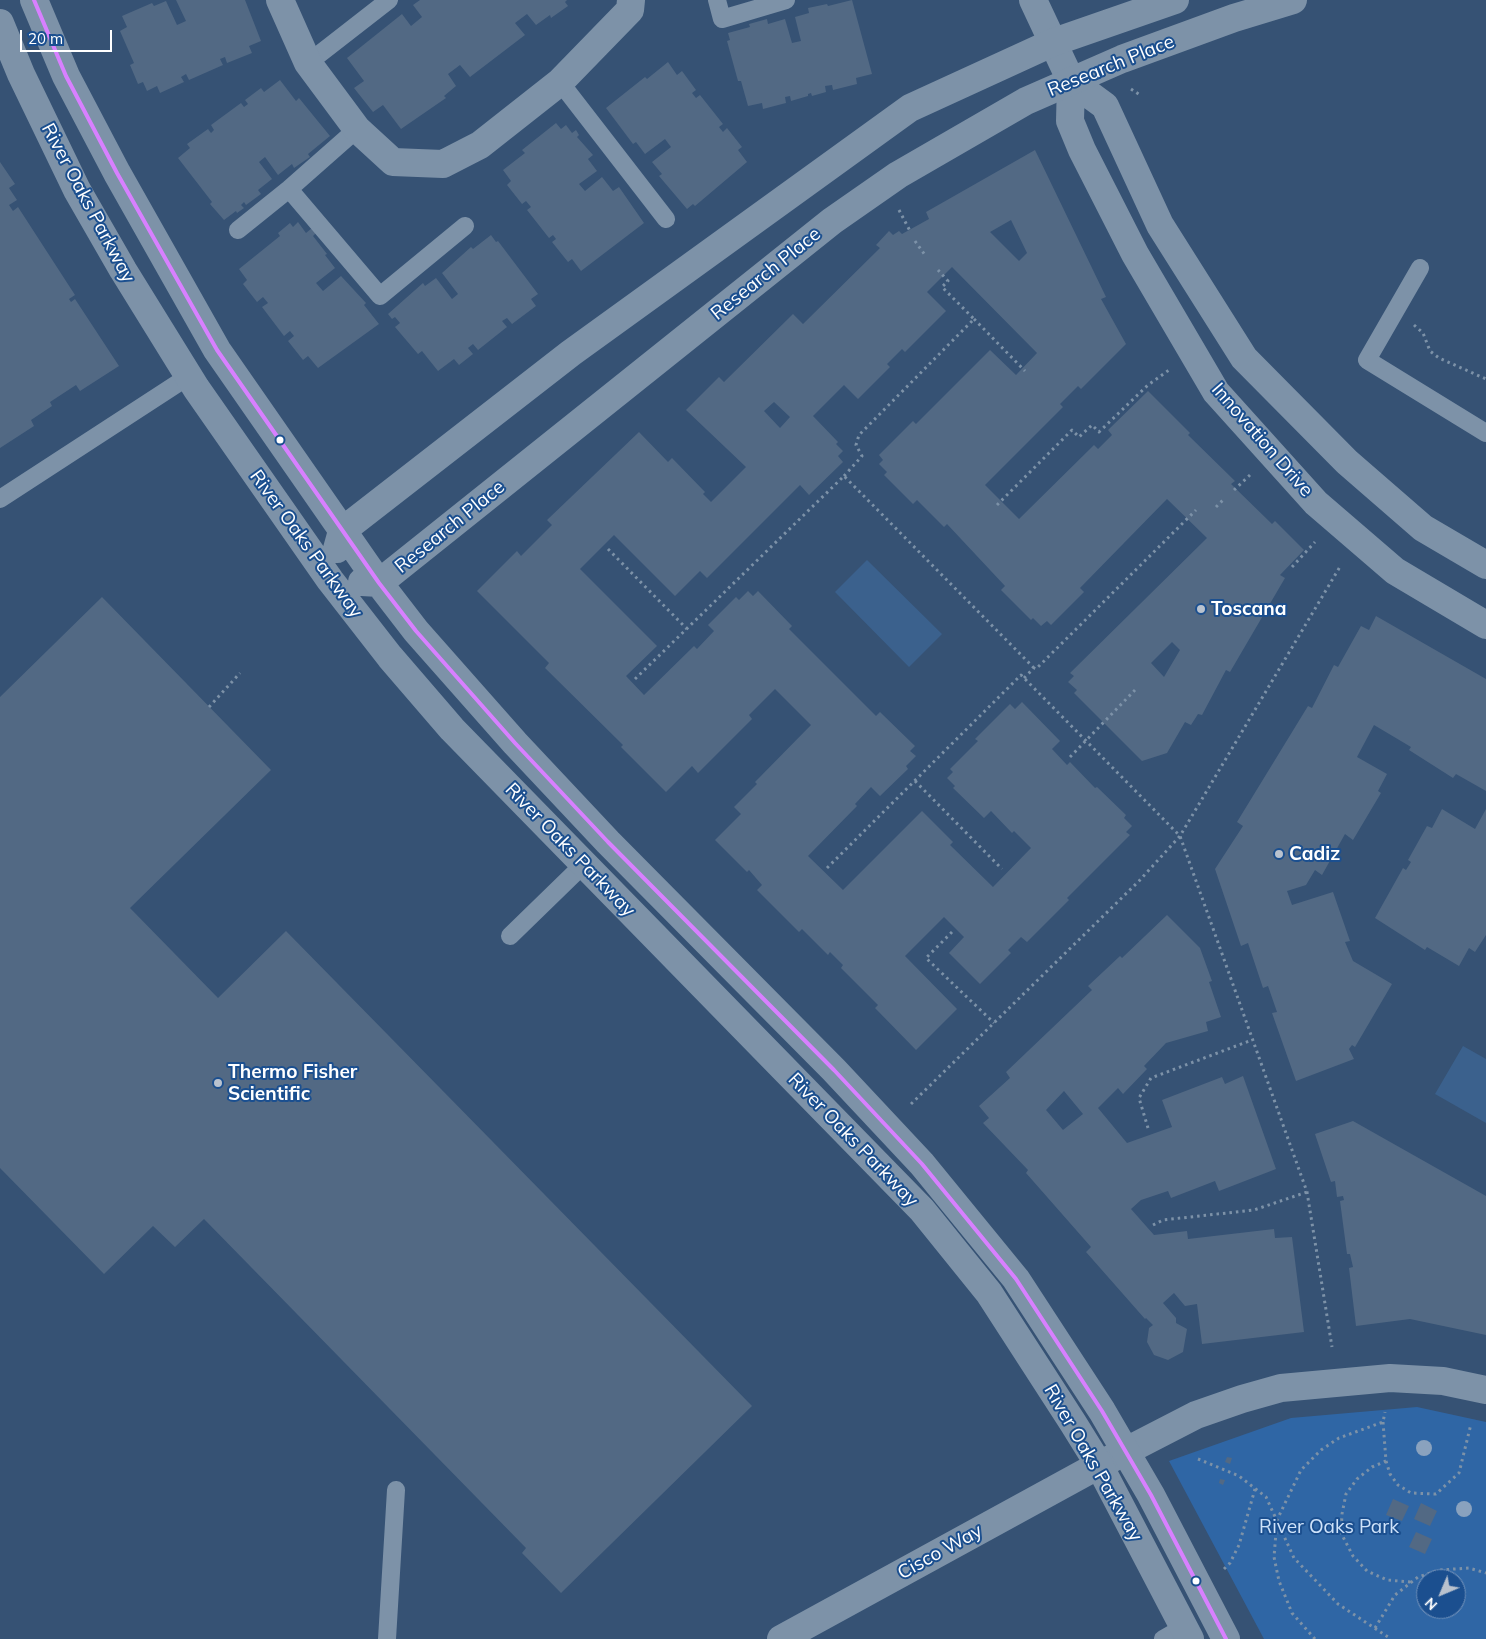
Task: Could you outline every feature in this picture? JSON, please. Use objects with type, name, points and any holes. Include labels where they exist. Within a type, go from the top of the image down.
[{"type":"street","name":"River Oaks Parkway","points":[[34,0],[66,76],[212,342],[379,583],[452,674],[608,842],[834,1070],[922,1164],[1016,1279],[1097,1402],[1125,1450],[1226,1639]]},
{"type":"street","points":[[280,0],[308,63],[357,129],[393,162],[443,164],[480,145],[560,82],[630,10],[631,0]]},
{"type":"street","name":"Innovation Drive","points":[[1033,0],[1071,82],[1070,121],[1082,150],[1135,254],[1216,392],[1316,503],[1395,571],[1486,625]]},
{"type":"street","name":"Research Place","points":[[342,531],[571,353],[910,108],[1054,42],[1174,0]]},
{"type":"street","name":"Research Place","points":[[330,580],[379,583],[832,221],[898,175],[1026,101],[1122,59],[1215,25],[1293,0]]},
{"type":"street","name":"River Oaks Parkway","points":[[0,23],[21,74],[77,190],[122,270],[189,376],[330,580],[390,657],[452,728],[922,1210],[989,1293],[1099,1465],[1179,1635]]},
{"type":"street","points":[[1071,82],[1105,106],[1160,225],[1244,358],[1347,462],[1423,528],[1486,565]]},
{"type":"street","points":[[330,580],[342,531]]},
{"type":"street","points":[[584,864],[608,842]]},
{"type":"street","points":[[809,1094],[834,1070]]},
{"type":"street","name":"Cisco Way","points":[[781,1639],[1125,1450],[1196,1414],[1281,1388],[1390,1378],[1443,1381],[1486,1390]]},
{"type":"lane","points":[[308,63],[389,0]]},
{"type":"lane","points":[[717,0],[722,19],[786,0]]},
{"type":"lane","points":[[560,82],[666,219]]},
{"type":"lane","points":[[238,230],[289,189],[357,129]]},
{"type":"lane","points":[[289,189],[380,296],[464,226]]},
{"type":"lane","points":[[1420,268],[1367,360],[1486,432]]},
{"type":"lane","points":[[0,499],[189,376]]},
{"type":"lane","points":[[510,936],[584,864]]},
{"type":"lane","points":[[387,1639],[396,1490]]},
{"type":"path","points":[[1131,89],[1140,95]]},
{"type":"path","points":[[899,210],[910,231]]},
{"type":"path","points":[[915,241],[925,255]]},
{"type":"path","points":[[938,270],[948,281],[942,287],[1025,370]]},
{"type":"path","points":[[1394,313],[1423,332],[1430,351],[1439,358],[1486,379]]},
{"type":"path","points":[[635,679],[844,476],[862,456],[856,445],[859,435],[974,320]]},
{"type":"path","points":[[997,505],[1072,430],[1079,437],[1092,425],[1099,432],[1141,391],[1170,370]]},
{"type":"path","points":[[1234,490],[1252,473]]},
{"type":"path","points":[[844,476],[1034,668]]},
{"type":"path","points":[[1216,507],[1225,498]]},
{"type":"path","points":[[1024,678],[1034,668],[1036,669],[1196,510]]},
{"type":"path","points":[[1292,567],[1318,539]]},
{"type":"path","points":[[608,549],[687,629]]},
{"type":"path","points":[[911,1104],[1140,881],[1180,836],[1344,560]]},
{"type":"path","points":[[209,707],[240,673]]},
{"type":"path","points":[[828,868],[1021,675],[1180,836],[1307,1192],[1332,1347]]},
{"type":"path","points":[[1070,757],[1087,742],[1135,690]]},
{"type":"path","points":[[915,781],[1002,869]]},
{"type":"path","points":[[952,932],[926,958],[994,1023]]},
{"type":"path","points":[[1148,1128],[1139,1098],[1151,1078],[1252,1040]]},
{"type":"path","points":[[1153,1225],[1163,1220],[1254,1210],[1307,1192]]},
{"type":"path","points":[[1385,1412],[1383,1422],[1386,1461],[1390,1474],[1398,1485],[1411,1493],[1436,1494],[1459,1473],[1470,1424]]},
{"type":"path","points":[[1314,1639],[1292,1613],[1280,1581],[1274,1557],[1277,1520],[1289,1491],[1301,1470],[1321,1450],[1339,1438],[1383,1422]]},
{"type":"path","points":[[1198,1459],[1239,1476],[1266,1497],[1294,1558],[1338,1604],[1391,1639]]},
{"type":"path","points":[[1386,1461],[1372,1467],[1357,1479],[1346,1494],[1341,1533],[1352,1556],[1367,1571],[1387,1580],[1411,1582]]},
{"type":"path","points":[[1222,1571],[1230,1563],[1238,1545],[1255,1489]]},
{"type":"path","points":[[1375,1628],[1395,1595],[1418,1577],[1440,1570],[1469,1568],[1486,1573]]},
{"type":"green space","name":"River Oaks Park","points":[[1417,1407],[1486,1422],[1486,1639],[1264,1639],[1169,1461],[1291,1418]]},
{"type":"shaded area","points":[[867,560],[942,634],[909,667],[835,592]]},
{"type":"shaded area","points":[[1463,1046],[1486,1059],[1486,1123],[1435,1094]]},
{"type":"building","points":[[176,0],[245,0],[261,41],[249,46],[252,53],[227,63],[225,57],[220,59],[223,65],[189,80],[186,74],[181,77],[184,82],[160,93],[157,86],[147,91],[143,82],[138,84],[130,65],[134,63],[120,31],[127,27],[122,16],[152,3],[154,6],[166,1],[177,25],[186,21]]},
{"type":"building","points":[[420,0],[567,0],[565,2],[568,6],[551,18],[550,15],[536,25],[527,14],[515,23],[525,35],[470,77],[460,65],[448,74],[456,86],[444,96],[446,98],[401,129],[383,105],[373,112],[354,88],[364,81],[347,58],[402,14],[411,26],[422,17],[413,5]]},
{"type":"building","points":[[852,0],[872,74],[856,78],[857,84],[833,90],[832,85],[825,86],[826,92],[812,96],[811,93],[808,96],[791,101],[790,96],[785,97],[786,103],[763,109],[762,103],[748,106],[741,81],[738,81],[727,41],[730,40],[728,33],[750,27],[749,24],[767,19],[768,24],[785,19],[792,43],[801,41],[795,17],[809,13],[808,8],[827,4],[828,6]]},
{"type":"building","points":[[668,62],[677,75],[682,71],[696,90],[692,93],[696,98],[700,95],[723,124],[719,127],[723,132],[727,128],[742,147],[738,150],[747,162],[695,206],[693,204],[687,209],[659,176],[662,174],[652,162],[671,147],[665,139],[645,154],[636,142],[633,144],[606,108],[645,77],[647,79]]},
{"type":"building","points":[[280,80],[296,101],[299,98],[330,136],[308,154],[310,157],[294,168],[292,164],[278,175],[265,157],[259,162],[272,179],[258,190],[261,194],[246,205],[244,202],[241,205],[244,208],[237,213],[236,211],[224,220],[210,204],[212,202],[178,158],[190,148],[187,144],[208,129],[211,133],[214,130],[211,125],[241,103],[244,107],[248,104],[245,100],[261,88],[264,92]]},
{"type":"building","points":[[556,123],[561,129],[566,125],[572,133],[576,130],[579,135],[577,137],[593,155],[588,159],[597,171],[579,184],[585,191],[602,177],[613,191],[619,187],[644,223],[581,271],[572,259],[568,262],[552,242],[556,239],[553,235],[549,238],[527,210],[531,207],[526,201],[522,204],[507,185],[511,181],[503,170],[525,153],[522,150]]},
{"type":"building","name":"Toscana","points":[[1035,150],[1106,297],[1101,299],[1126,344],[1081,389],[1078,386],[1060,404],[1063,407],[985,485],[1019,519],[1094,445],[1098,449],[1112,435],[1108,430],[1148,391],[1190,433],[1188,435],[1235,481],[1231,484],[1272,524],[1275,521],[1304,550],[1280,575],[1285,578],[1230,672],[1226,670],[1202,715],[1198,714],[1191,725],[1185,722],[1167,753],[1142,761],[1074,693],[1077,690],[1068,682],[1074,676],[1070,673],[1207,538],[1167,499],[1080,588],[1084,592],[1051,625],[1047,621],[1041,626],[1033,618],[1031,620],[1001,590],[1005,586],[947,524],[944,527],[917,500],[913,504],[884,475],[887,472],[879,464],[883,460],[879,455],[913,421],[916,424],[990,350],[1016,375],[1037,353],[952,267],[927,292],[946,311],[905,352],[902,349],[887,364],[890,367],[858,399],[844,385],[813,416],[838,442],[836,444],[843,451],[838,456],[843,462],[809,495],[800,485],[707,578],[700,571],[675,596],[614,535],[580,569],[657,646],[626,676],[644,695],[694,646],[697,649],[714,631],[708,625],[736,597],[739,600],[748,591],[753,596],[758,591],[792,626],[789,629],[876,716],[880,712],[915,746],[910,751],[916,756],[906,766],[908,769],[880,796],[871,787],[855,804],[857,806],[808,856],[843,890],[922,811],[953,842],[950,845],[993,887],[1031,848],[1014,831],[1012,833],[991,811],[984,818],[953,788],[955,786],[947,778],[953,772],[950,769],[978,741],[975,739],[1010,704],[1015,709],[1022,702],[1060,741],[1052,749],[1067,765],[1070,762],[1095,788],[1097,787],[1126,815],[1124,818],[1132,826],[1126,832],[1130,835],[1067,898],[1069,900],[1027,942],[1021,937],[1008,950],[1011,953],[980,984],[949,953],[964,937],[944,917],[905,956],[957,1009],[916,1050],[875,1008],[878,1005],[841,968],[843,965],[830,952],[828,955],[802,929],[799,932],[757,890],[762,885],[749,870],[747,872],[715,840],[741,814],[734,807],[757,784],[755,782],[811,725],[775,689],[749,715],[752,719],[698,773],[692,766],[666,792],[621,747],[623,745],[545,668],[549,663],[477,591],[517,551],[521,556],[552,525],[547,520],[639,432],[668,462],[672,458],[705,492],[703,494],[711,502],[746,467],[686,410],[719,377],[724,382],[793,314],[803,324],[880,248],[876,245],[889,231],[893,235],[899,231],[902,234],[929,219],[926,212]],"holes":[[[1011,220],[1027,253],[1019,261],[990,232]],[[774,402],[790,417],[780,428],[764,411]],[[1172,642],[1180,650],[1164,677],[1151,663]]]},
{"type":"building","points":[[0,162],[15,184],[9,188],[17,200],[9,205],[13,211],[18,207],[75,295],[69,299],[71,302],[75,299],[119,366],[80,391],[76,385],[50,402],[52,406],[31,420],[34,426],[0,448]]},
{"type":"building","points":[[298,222],[306,233],[312,228],[316,233],[313,236],[335,268],[316,283],[323,291],[341,276],[366,303],[364,305],[379,324],[318,368],[308,356],[303,360],[288,341],[294,336],[290,331],[284,336],[262,307],[268,303],[263,297],[257,302],[243,284],[247,280],[239,269],[280,236],[278,233],[290,223],[293,227]]},
{"type":"building","points":[[491,235],[496,242],[498,241],[538,294],[531,299],[536,306],[512,324],[507,318],[502,321],[507,327],[478,350],[473,344],[468,348],[473,354],[459,365],[454,359],[438,371],[422,351],[418,354],[395,327],[400,323],[395,317],[392,319],[388,314],[423,283],[425,286],[436,278],[452,299],[458,294],[442,273],[471,247],[473,249]]},
{"type":"building","name":"Thermo Fisher Scientific","points":[[102,597],[271,770],[130,908],[218,998],[286,931],[752,1406],[561,1593],[522,1553],[526,1548],[204,1219],[175,1247],[153,1226],[104,1274],[0,1168],[0,697]]},
{"type":"building","name":"Cadiz","points":[[1376,616],[1486,679],[1486,791],[1456,774],[1453,778],[1409,750],[1411,747],[1374,725],[1357,757],[1387,774],[1378,791],[1381,793],[1353,840],[1345,834],[1322,875],[1315,870],[1306,885],[1287,891],[1292,905],[1333,892],[1350,941],[1345,942],[1353,961],[1392,984],[1355,1047],[1352,1045],[1349,1049],[1354,1059],[1296,1081],[1272,1013],[1277,1012],[1268,986],[1263,988],[1248,943],[1241,946],[1215,869],[1243,826],[1237,822],[1308,706],[1312,708],[1334,665],[1338,667],[1361,626],[1369,630]]},
{"type":"building","points":[[1442,809],[1475,829],[1486,809],[1486,935],[1475,952],[1469,948],[1459,966],[1427,947],[1425,950],[1375,918],[1403,868],[1406,870],[1411,862],[1408,860],[1427,826],[1432,828]]},
{"type":"building","points":[[1167,915],[1200,948],[1212,981],[1209,982],[1221,1017],[1206,1022],[1208,1031],[1166,1043],[1144,1066],[1147,1069],[1123,1094],[1118,1088],[1098,1108],[1127,1143],[1172,1127],[1162,1100],[1222,1077],[1225,1084],[1243,1076],[1276,1169],[1219,1191],[1215,1181],[1171,1198],[1168,1191],[1141,1200],[1131,1209],[1154,1235],[1187,1231],[1188,1239],[1274,1229],[1275,1238],[1292,1237],[1304,1332],[1202,1344],[1197,1304],[1185,1306],[1174,1293],[1163,1303],[1176,1318],[1176,1323],[1187,1329],[1183,1352],[1168,1360],[1154,1355],[1147,1342],[1149,1328],[1153,1325],[1145,1319],[1086,1252],[1091,1247],[1026,1173],[1028,1170],[983,1123],[989,1118],[979,1106],[1010,1078],[1006,1072],[1092,990],[1088,986],[1120,956],[1122,958]],"holes":[[[1064,1091],[1083,1114],[1063,1130],[1046,1110]]]},
{"type":"building","points":[[1353,1121],[1486,1196],[1486,1335],[1410,1319],[1356,1326],[1349,1268],[1353,1267],[1350,1254],[1347,1254],[1340,1201],[1344,1200],[1343,1196],[1337,1197],[1335,1181],[1331,1182],[1315,1134]]},
{"type":"building","points":[[1227,1457],[1232,1458],[1230,1464],[1225,1462]]},
{"type":"building","points":[[1220,1479],[1225,1480],[1223,1485],[1219,1483]]},
{"type":"building","points":[[1393,1499],[1409,1506],[1402,1521],[1386,1515]]},
{"type":"building","points":[[1421,1503],[1437,1511],[1430,1526],[1414,1519]]},
{"type":"building","points":[[1416,1532],[1432,1539],[1425,1554],[1409,1547]]},
{"type":"transit line","points":[[34,0],[66,76],[117,173],[217,350],[379,583],[416,631],[515,743],[608,842],[834,1070],[922,1164],[1016,1279],[1102,1411],[1151,1495],[1226,1639]]},
{"type":"place","name":"Toscana","points":[[1201,609]]},
{"type":"place","name":"Cadiz","points":[[1279,854]]},
{"type":"place","name":"Thermo Fisher Scientific","points":[[218,1083]]}]
